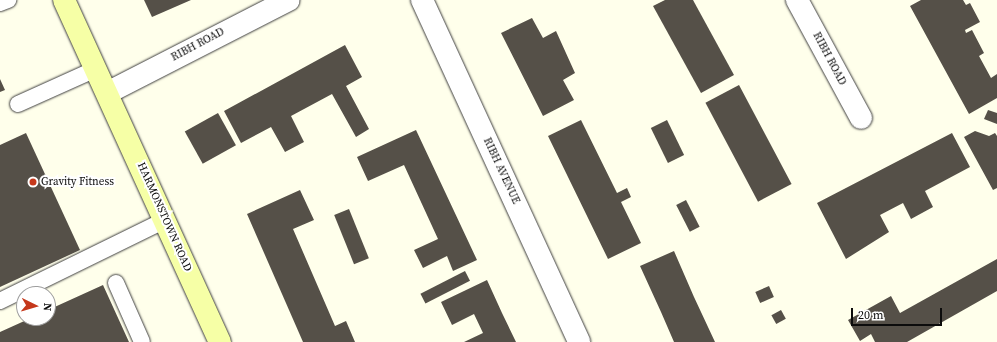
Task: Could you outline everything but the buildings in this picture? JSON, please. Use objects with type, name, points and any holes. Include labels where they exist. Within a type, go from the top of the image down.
[{"type":"street","name":"HARMONSTOWN ROAD","points":[[64,0],[220,342]]},
{"type":"street","name":"RIBH ROAD","points":[[107,93],[289,0]]},
{"type":"street","name":"RIBH AVENUE","points":[[422,0],[579,342]]},
{"type":"street","name":"RIBH ROAD","points":[[797,0],[861,118]]},
{"type":"lane","points":[[0,3],[8,0]]},
{"type":"lane","points":[[18,104],[96,69]]},
{"type":"lane","points":[[0,301],[165,220]]},
{"type":"lane","points":[[116,283],[142,342]]},
{"type":"place","name":"Gravity Fitness","points":[[33,182]]}]
